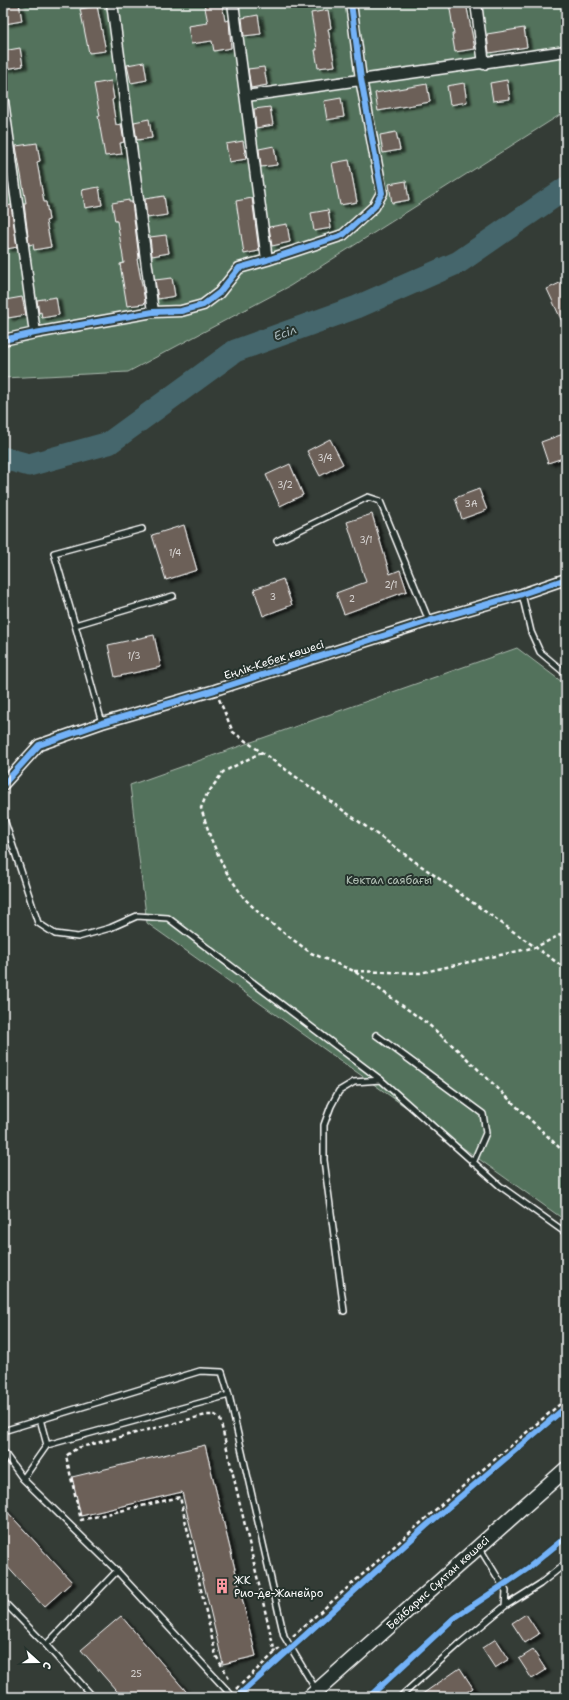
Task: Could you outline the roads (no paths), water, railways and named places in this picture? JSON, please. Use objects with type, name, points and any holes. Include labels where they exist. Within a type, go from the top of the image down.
[{"type":"street","points":[[112,3],[153,312]]},
{"type":"street","points":[[233,3],[267,260]]},
{"type":"street","points":[[3,340],[153,312],[182,311],[203,305],[219,293],[239,268],[343,235],[374,207],[382,193],[361,79],[351,3]]},
{"type":"street","points":[[476,3],[484,64]]},
{"type":"street","points":[[246,96],[361,79],[484,64],[566,51]]},
{"type":"street","points":[[3,101],[35,333]]},
{"type":"street","name":"Еңлік-Кебек көшесі","points":[[3,785],[39,745],[102,723],[214,690],[566,579]]},
{"type":"street","name":"Бейбарыс Сұлтан көшесі","points":[[314,1694],[566,1468]]},
{"type":"lane","points":[[277,541],[368,497],[380,501],[429,621]]},
{"type":"lane","points":[[102,723],[54,553],[142,529]]},
{"type":"lane","points":[[522,594],[531,632],[540,652],[566,674]]},
{"type":"lane","points":[[75,625],[173,596]]},
{"type":"lane","points":[[3,816],[38,923],[55,934],[78,937],[110,928],[137,916],[168,918],[381,1080],[500,1186],[566,1233]]},
{"type":"lane","points":[[376,1035],[483,1114],[486,1133],[473,1163]]},
{"type":"lane","points":[[344,1311],[324,1160],[324,1125],[339,1090],[354,1082],[381,1080]]},
{"type":"lane","points":[[3,1431],[200,1371],[222,1372],[229,1395],[284,1636],[288,1641],[314,1694]]},
{"type":"lane","points":[[23,1479],[47,1445],[229,1395]]},
{"type":"lane","points":[[40,1419],[47,1445]]},
{"type":"lane","points":[[3,1452],[23,1479],[117,1571],[231,1695]]},
{"type":"lane","points":[[479,1546],[506,1591],[505,1606]]},
{"type":"lane","points":[[400,1697],[458,1645],[505,1606],[540,1584],[566,1562]]},
{"type":"lane","points":[[46,1645],[117,1571]]},
{"type":"lane","points":[[3,1601],[46,1645],[93,1697]]},
{"type":"waterway","name":"Есіл","points":[[3,458],[29,465],[109,443],[235,351],[357,307],[459,262],[566,188]]},
{"type":"place","name":"ЖК Рио-де-Жанейро","points":[[222,1586]]},
{"type":"park label","name":"Көктал саябағы","points":[[389,880]]}]
